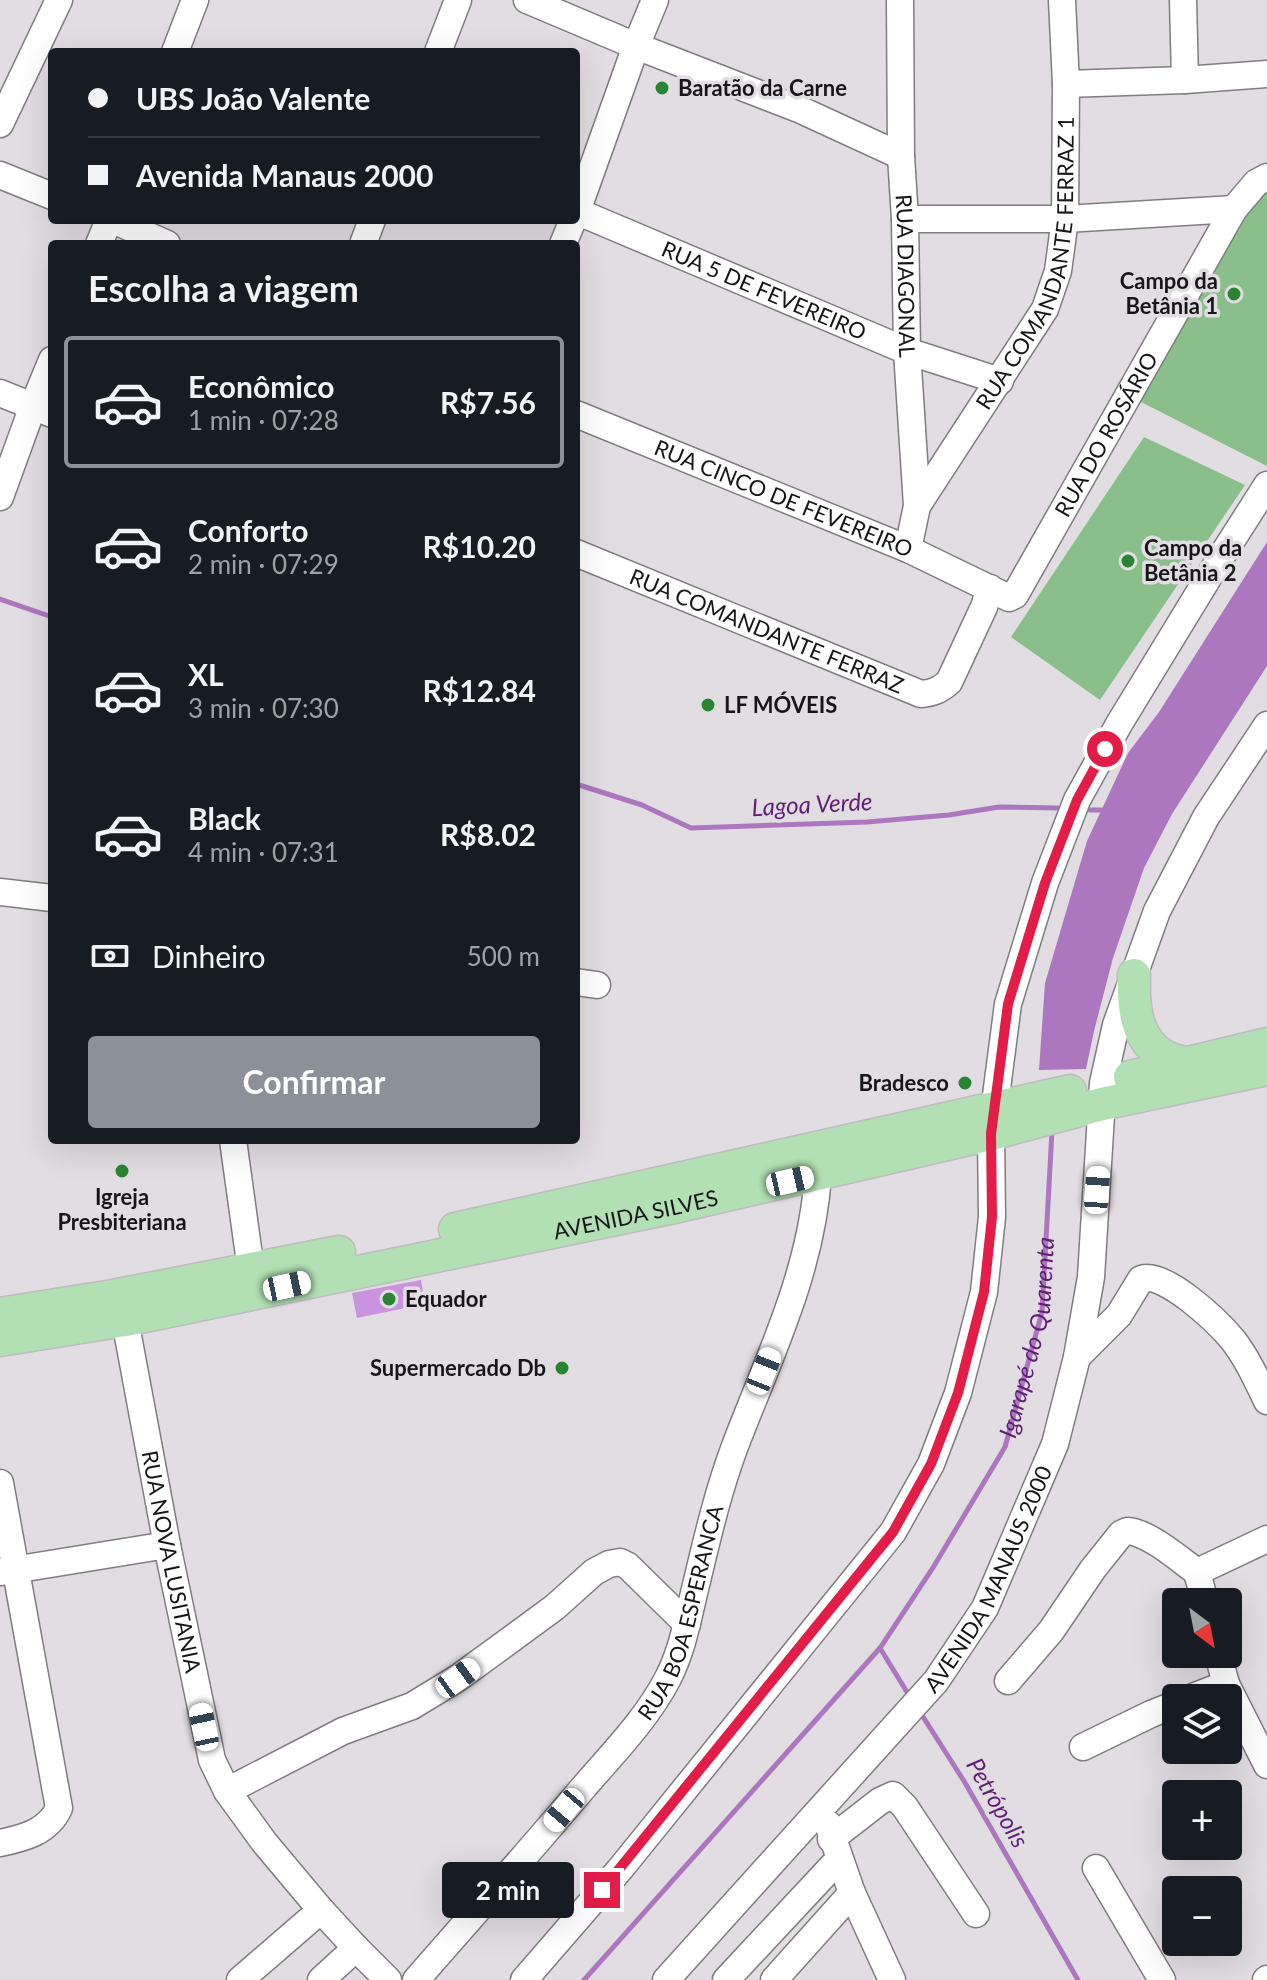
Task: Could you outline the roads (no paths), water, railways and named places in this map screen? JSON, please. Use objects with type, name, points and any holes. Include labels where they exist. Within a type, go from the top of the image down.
[{"type":"main road","points":[[1134,975],[1133,999],[1140,1030],[1152,1046],[1167,1058],[1185,1063]]},
{"type":"main road","name":"AVENIDA SILVES","points":[[1097,1095],[1185,1063],[1267,1044]]},
{"type":"main road","name":"AVENIDA SILVES","points":[[0,1340],[125,1320],[679,1206],[818,1175],[992,1121],[1097,1095],[1267,1069]]},
{"type":"main road","name":"AVENIDA SILVES","points":[[0,1314],[251,1270],[992,1121]]},
{"type":"street","points":[[0,124],[59,0]]},
{"type":"street","points":[[178,48],[195,0]]},
{"type":"street","points":[[440,48],[458,0]]},
{"type":"street","points":[[527,0],[801,110],[901,156]]},
{"type":"street","points":[[580,201],[655,0]]},
{"type":"street","name":"RUA DIAGONAL","points":[[900,0],[907,351],[917,506],[908,549]]},
{"type":"street","name":"RUA COMANDANTE FERRAZ 1","points":[[917,506],[1045,309],[1058,271],[1065,219],[1066,84],[1062,0]]},
{"type":"street","points":[[1183,0],[1185,80]]},
{"type":"street","points":[[1066,84],[1267,74]]},
{"type":"street","points":[[0,175],[48,194]]},
{"type":"street","name":"RUA DO ROSÁRIO","points":[[990,588],[1009,598],[1015,595],[1234,209],[1256,183],[1267,177]]},
{"type":"street","points":[[905,219],[1065,219],[1234,209]]},
{"type":"street","name":"RUA 5 DE FEVEREIRO","points":[[580,214],[907,351],[1000,381]]},
{"type":"street","points":[[120,224],[158,240]]},
{"type":"street","points":[[0,497],[42,410],[48,380]]},
{"type":"street","points":[[0,393],[42,410]]},
{"type":"street","name":"RUA CINCO DE FEVEREIRO","points":[[580,416],[908,549],[990,588]]},
{"type":"street","points":[[524,1980],[621,1868],[893,1532],[931,1464],[958,1393],[984,1292],[992,1217],[992,1121],[1008,1004],[1045,883],[1077,800],[1159,658],[1267,485]]},
{"type":"street","name":"RUA COMANDANTE FERRAZ","points":[[580,555],[921,694],[931,694],[949,682],[990,588]]},
{"type":"street","name":"AVENIDA MANAUS 2000","points":[[666,1980],[936,1681],[985,1608],[1055,1444],[1077,1357],[1091,1277],[1097,1095],[1116,1025],[1157,911],[1206,817],[1267,725]]},
{"type":"street","points":[[0,892],[48,898]]},
{"type":"street","points":[[234,1144],[251,1270]]},
{"type":"street","name":"RUA BOA ESPERANCA","points":[[416,1980],[647,1712],[667,1679],[687,1624],[726,1469],[792,1303],[809,1243],[818,1175]]},
{"type":"street","points":[[1077,1357],[1119,1315],[1141,1279],[1152,1277],[1176,1289],[1205,1312],[1232,1340],[1267,1401]]},
{"type":"street","name":"RUA NOVA LUSITANIA","points":[[125,1320],[167,1545],[212,1760],[227,1791],[264,1842],[321,1910],[388,1980]]},
{"type":"street","points":[[0,1483],[8,1570],[59,1808],[54,1819],[43,1829],[0,1843]]},
{"type":"street","points":[[1008,1681],[1051,1631],[1093,1569],[1121,1534],[1127,1531],[1161,1546],[1197,1572],[1201,1588]]},
{"type":"street","points":[[1197,1572],[1267,1539]]},
{"type":"street","points":[[8,1570],[167,1545]]},
{"type":"street","points":[[227,1791],[343,1731],[412,1706],[470,1670],[555,1607],[594,1572],[609,1564],[620,1562],[628,1566],[687,1624]]},
{"type":"street","points":[[1222,1668],[1226,1684]]},
{"type":"street","points":[[1083,1747],[1162,1710]]},
{"type":"street","points":[[1242,1716],[1267,1765]]},
{"type":"street","points":[[726,1980],[835,1849],[880,1801],[893,1795],[905,1807],[976,1914]]},
{"type":"street","points":[[823,1807],[852,1893],[892,1980]]},
{"type":"street","points":[[801,1831],[835,1849]]},
{"type":"street","points":[[1096,1868],[1162,1980]]},
{"type":"street","points":[[774,1980],[852,1893]]},
{"type":"street","points":[[240,1980],[321,1910]]},
{"type":"street","points":[[321,1980],[356,1948]]},
{"type":"waterway","name":"Lagoa Verde","points":[[0,599],[48,616]]},
{"type":"waterway","name":"Lagoa Verde","points":[[580,785],[642,805],[691,828],[867,822],[999,807],[1058,808]]},
{"type":"waterway","name":"Lagoa Verde","points":[[1090,810],[1105,810]]},
{"type":"waterway","name":"Igarapé do Quarenta","points":[[584,1980],[880,1648],[934,1566],[1005,1447],[1042,1312],[1052,1131]]},
{"type":"waterway","name":"Petrópolis","points":[[880,1648],[910,1697]]},
{"type":"waterway","name":"Petrópolis","points":[[920,1712],[964,1781],[1078,1980]]},
{"type":"place","name":"Baratão da Carne","points":[[662,88]]},
{"type":"place","name":"Campo da Betânia 1","points":[[1234,294]]},
{"type":"place","name":"Campo da Betânia 2","points":[[1128,561]]},
{"type":"place","name":"LF MÓVEIS","points":[[708,705]]},
{"type":"place","name":"Bradesco","points":[[965,1083]]},
{"type":"place","name":"Igreja Presbiteriana","points":[[122,1171]]},
{"type":"place","name":"Equador","points":[[389,1299]]},
{"type":"place","name":"Supermercado Db","points":[[562,1368]]}]
